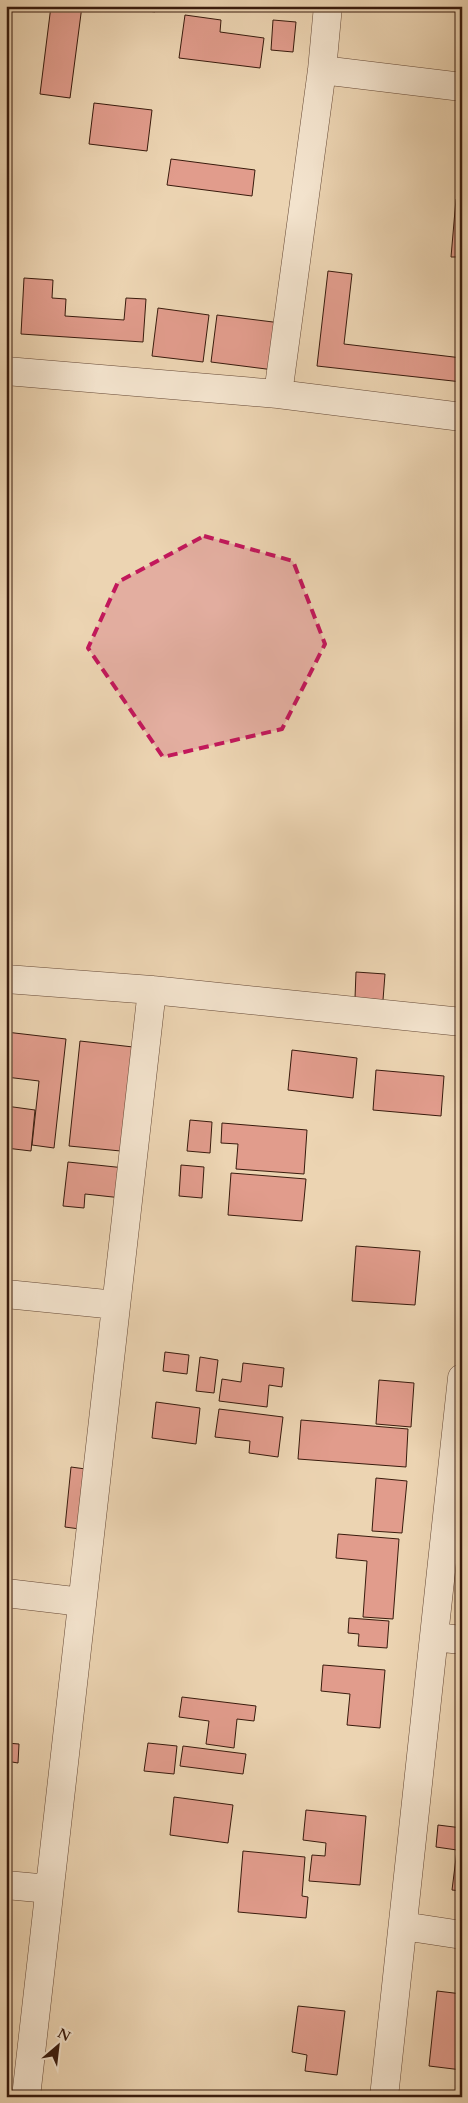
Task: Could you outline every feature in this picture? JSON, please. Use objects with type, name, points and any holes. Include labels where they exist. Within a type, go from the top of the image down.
[{"type":"street","points":[[278,394],[322,70],[328,6]]},
{"type":"street","points":[[322,70],[462,87]]},
{"type":"street","points":[[6,371],[278,394],[462,417]]},
{"type":"street","points":[[6,978],[152,990],[462,1022]]},
{"type":"street","points":[[26,2097],[152,990]]},
{"type":"street","points":[[6,1294],[116,1305]]},
{"type":"street","points":[[384,2097],[462,1378]]},
{"type":"street","points":[[6,1593],[82,1602]]},
{"type":"street","points":[[434,1637],[462,1640]]},
{"type":"street","points":[[6,1885],[49,1889]]},
{"type":"street","points":[[402,1926],[462,1935]]},
{"type":"highlighted area","points":[[204,536],[293,561],[325,644],[282,729],[163,757],[88,648],[118,582]]},
{"type":"building","points":[[51,6],[82,6],[70,98],[40,94]]},
{"type":"building","points":[[113,6],[156,6],[155,12]]},
{"type":"building","points":[[185,15],[221,20],[220,32],[264,38],[260,68],[179,58]]},
{"type":"building","points":[[273,20],[296,22],[293,52],[271,50]]},
{"type":"building","points":[[94,103],[152,110],[147,151],[89,144]]},
{"type":"building","points":[[171,159],[255,170],[252,196],[167,185]]},
{"type":"building","points":[[456,199],[462,199],[462,257],[451,257]]},
{"type":"building","points":[[328,271],[352,274],[344,344],[462,358],[462,382],[317,366]]},
{"type":"building","points":[[24,278],[53,280],[52,298],[66,299],[65,316],[124,320],[126,298],[146,299],[143,342],[21,334]]},
{"type":"building","points":[[158,308],[209,315],[203,362],[152,356]]},
{"type":"building","points":[[217,315],[281,323],[274,370],[211,362]]},
{"type":"building","points":[[356,972],[385,974],[383,1000],[355,998]]},
{"type":"building","points":[[6,1032],[66,1039],[54,1148],[32,1145],[39,1081],[6,1077]]},
{"type":"building","points":[[80,1041],[142,1048],[131,1152],[69,1146]]},
{"type":"building","points":[[292,1050],[357,1058],[353,1098],[288,1090]]},
{"type":"building","points":[[376,1070],[444,1076],[441,1116],[373,1110]]},
{"type":"building","points":[[6,1106],[35,1110],[31,1151],[6,1148]]},
{"type":"building","points":[[190,1120],[212,1122],[210,1153],[187,1151]]},
{"type":"building","points":[[222,1123],[307,1130],[304,1174],[236,1169],[238,1144],[221,1143]]},
{"type":"building","points":[[68,1162],[125,1168],[122,1198],[85,1194],[84,1208],[63,1206]]},
{"type":"building","points":[[181,1165],[204,1167],[202,1198],[179,1196]]},
{"type":"building","points":[[231,1173],[306,1179],[302,1221],[228,1215]]},
{"type":"building","points":[[356,1246],[420,1251],[415,1305],[352,1301]]},
{"type":"building","points":[[165,1352],[189,1355],[187,1374],[163,1371]]},
{"type":"building","points":[[200,1357],[218,1360],[214,1393],[196,1391]]},
{"type":"building","points":[[243,1363],[284,1368],[282,1387],[269,1385],[267,1407],[219,1401],[222,1379],[241,1382]]},
{"type":"building","points":[[379,1380],[414,1383],[411,1427],[376,1424]]},
{"type":"building","points":[[156,1402],[200,1408],[196,1444],[152,1438]]},
{"type":"building","points":[[219,1409],[283,1417],[278,1457],[249,1453],[250,1441],[215,1437]]},
{"type":"building","points":[[301,1420],[408,1429],[406,1467],[298,1459]]},
{"type":"building","points":[[71,1467],[93,1470],[87,1530],[65,1527]]},
{"type":"building","points":[[376,1478],[407,1481],[402,1533],[372,1531]]},
{"type":"building","points":[[338,1534],[399,1539],[393,1619],[363,1617],[367,1561],[336,1558]]},
{"type":"building","points":[[349,1618],[389,1621],[387,1648],[358,1646],[359,1634],[348,1633]]},
{"type":"building","points":[[323,1665],[385,1670],[380,1728],[347,1725],[350,1694],[321,1691]]},
{"type":"building","points":[[182,1697],[256,1706],[254,1721],[237,1719],[234,1748],[206,1744],[209,1721],[179,1717]]},
{"type":"building","points":[[6,1743],[19,1744],[18,1763],[6,1761]]},
{"type":"building","points":[[148,1743],[177,1746],[174,1774],[144,1771]]},
{"type":"building","points":[[183,1746],[246,1754],[243,1774],[180,1766]]},
{"type":"building","points":[[174,1797],[233,1805],[228,1843],[170,1835]]},
{"type":"building","points":[[306,1810],[366,1816],[360,1885],[309,1881],[312,1855],[325,1856],[326,1843],[303,1840]]},
{"type":"building","points":[[438,1825],[462,1828],[462,1891],[452,1890],[457,1850],[436,1847]]},
{"type":"building","points":[[243,1851],[305,1857],[302,1896],[308,1897],[306,1918],[238,1912]]},
{"type":"building","points":[[437,1991],[462,1994],[462,2070],[429,2066]]},
{"type":"building","points":[[298,2006],[345,2011],[337,2075],[305,2071],[307,2055],[292,2052]]},
{"type":"building","points":[[221,2093],[247,2097],[221,2097]]}]
